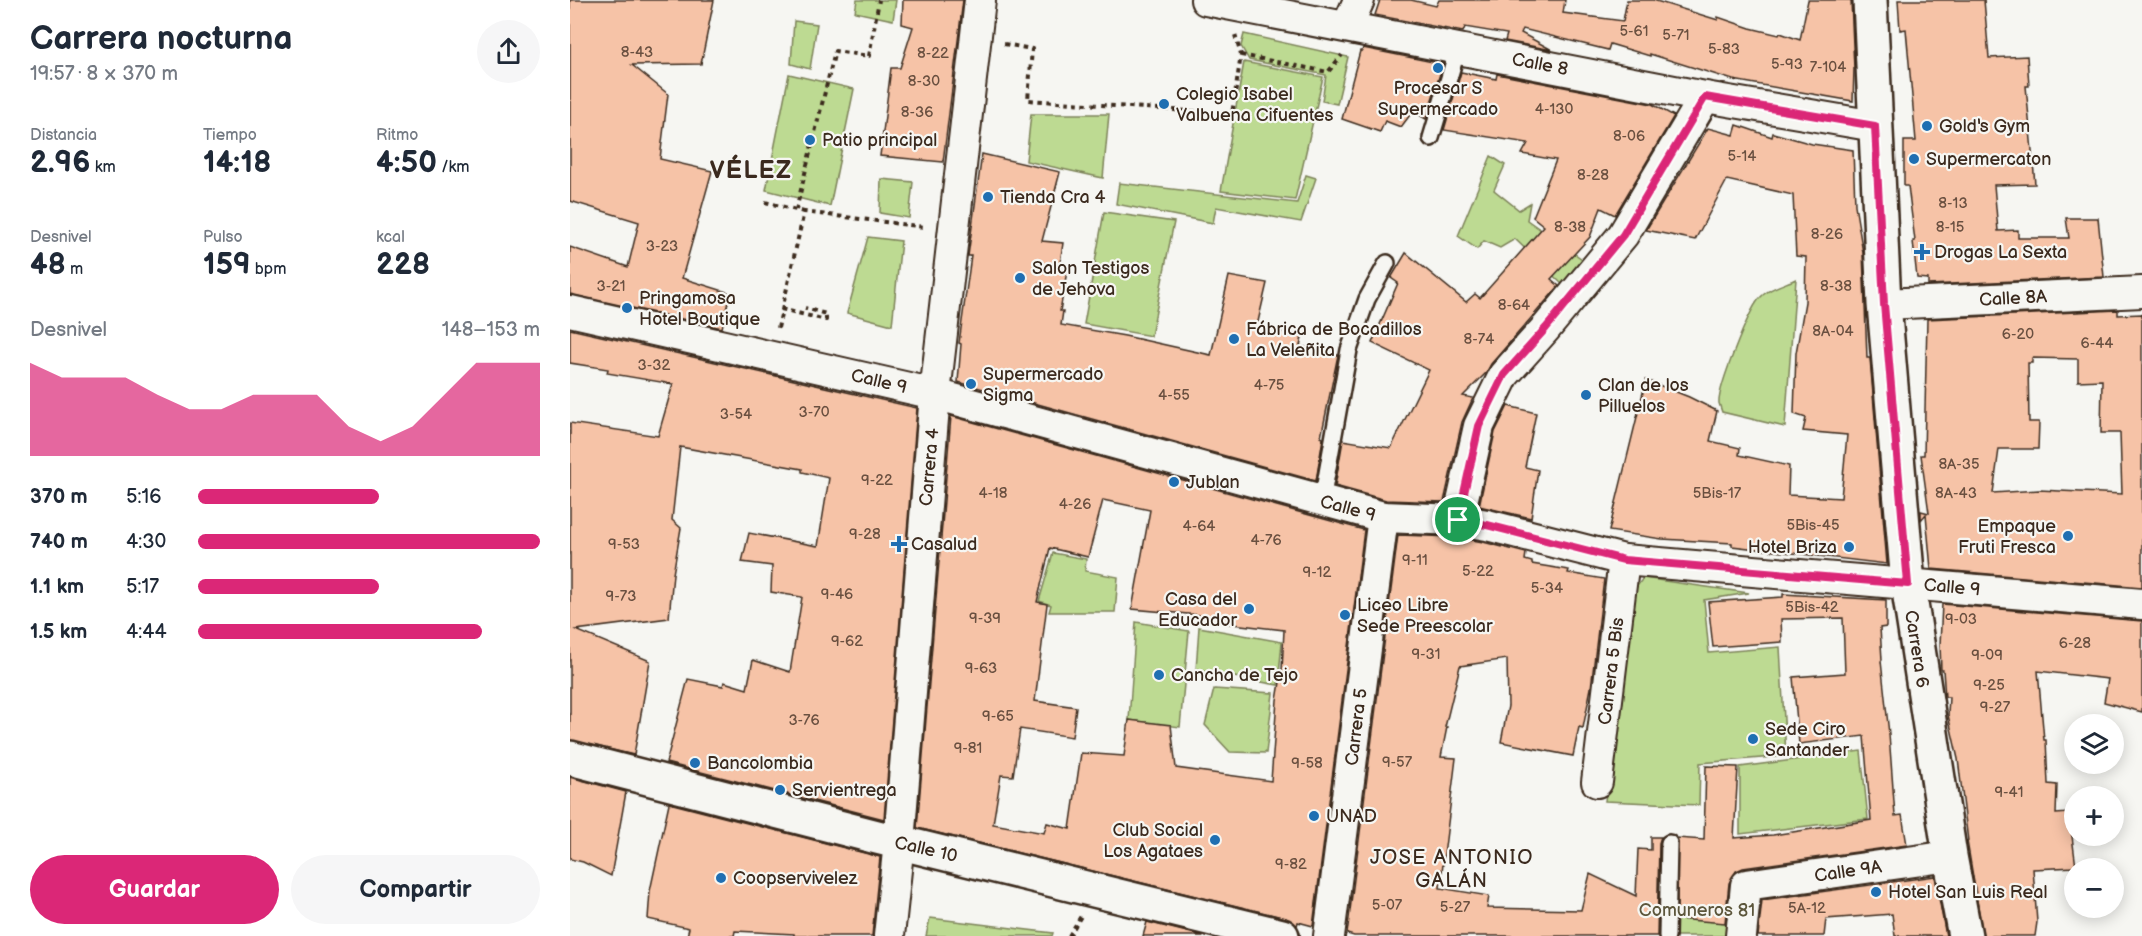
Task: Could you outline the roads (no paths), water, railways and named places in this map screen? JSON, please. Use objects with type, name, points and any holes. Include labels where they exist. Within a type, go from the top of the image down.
[{"type":"main road","name":"Carrera 6","points":[[1870,0],[1884,304],[1908,584],[1950,856],[1965,936]]},
{"type":"main road","name":"Calle 10","points":[[570,758],[1282,936]]},
{"type":"street","name":"Carrera 4","points":[[889,936],[899,842],[935,394],[980,0]]},
{"type":"street","name":"Calle 8","points":[[1206,0],[1351,26],[1705,97],[1875,126]]},
{"type":"street","points":[[1458,520],[1479,426],[1504,375],[1623,235],[1705,97]]},
{"type":"street","name":"Calle 8A","points":[[1884,304],[2142,292]]},
{"type":"street","name":"Calle 9","points":[[570,311],[935,394],[1383,517],[1458,520],[1487,525],[1624,560],[2142,604]]},
{"type":"street","name":"Carrera 5","points":[[1329,936],[1383,517]]},
{"type":"street","name":"Carrera 5 Bis","points":[[1597,782],[1624,560]]},
{"type":"street","name":"Calle 9A","points":[[1741,936],[1746,885],[1950,856]]},
{"type":"lane","points":[[1431,138],[1458,48]]},
{"type":"lane","points":[[1322,501],[1349,350],[1367,299],[1387,263]]},
{"type":"lane","points":[[1667,936],[1669,843]]},
{"type":"place","name":"Procesar S Supermercado","points":[[1438,68]]},
{"type":"place","name":"Colegio Isabel Valbuena Cifuentes","points":[[1164,104]]},
{"type":"place","name":"Gold's Gym","points":[[1927,126]]},
{"type":"place","name":"Patio principal","points":[[810,140]]},
{"type":"place","name":"Supermercaton","points":[[1914,159]]},
{"type":"place","name":"Tienda Cra 4","points":[[988,197]]},
{"type":"place","name":"Drogas La Sexta","points":[[1922,252]]},
{"type":"place","name":"Salon Testigos de Jehova","points":[[1020,278]]},
{"type":"place","name":"Pringamosa Hotel Boutique","points":[[627,308]]},
{"type":"place","name":"Fábrica de Bocadillos La Veleñita","points":[[1234,339]]},
{"type":"place","name":"Supermercado Sigma","points":[[971,384]]},
{"type":"place","name":"Clan de los Pilluelos","points":[[1586,395]]},
{"type":"place","name":"Jublan","points":[[1174,482]]},
{"type":"place","name":"Empaque Fruti Fresca","points":[[2068,536]]},
{"type":"place","name":"Casalud","points":[[899,544]]},
{"type":"place","name":"Hotel Briza","points":[[1849,547]]},
{"type":"place","name":"Casa del Educador","points":[[1249,609]]},
{"type":"place","name":"Liceo Libre Sede Preescolar","points":[[1345,615]]},
{"type":"place","name":"Cancha de Tejo","points":[[1159,675]]},
{"type":"place","name":"Sede Ciro Santander","points":[[1753,739]]},
{"type":"place","name":"Bancolombia","points":[[695,763]]},
{"type":"place","name":"Servientrega","points":[[780,790]]},
{"type":"place","name":"UNAD","points":[[1314,816]]},
{"type":"place","name":"Club Social Los Agataes","points":[[1215,840]]},
{"type":"place","name":"Coopservivelez","points":[[721,878]]},
{"type":"place","name":"Hotel San Luis Real","points":[[1876,892]]},
{"type":"district","name":"VÉLEZ","points":[[751,170]]},
{"type":"district","name":"JOSE ANTONIO GALÁN","points":[[1452,868]]},
{"type":"park label","name":"Comuneros 81","points":[[1697,910]]}]
